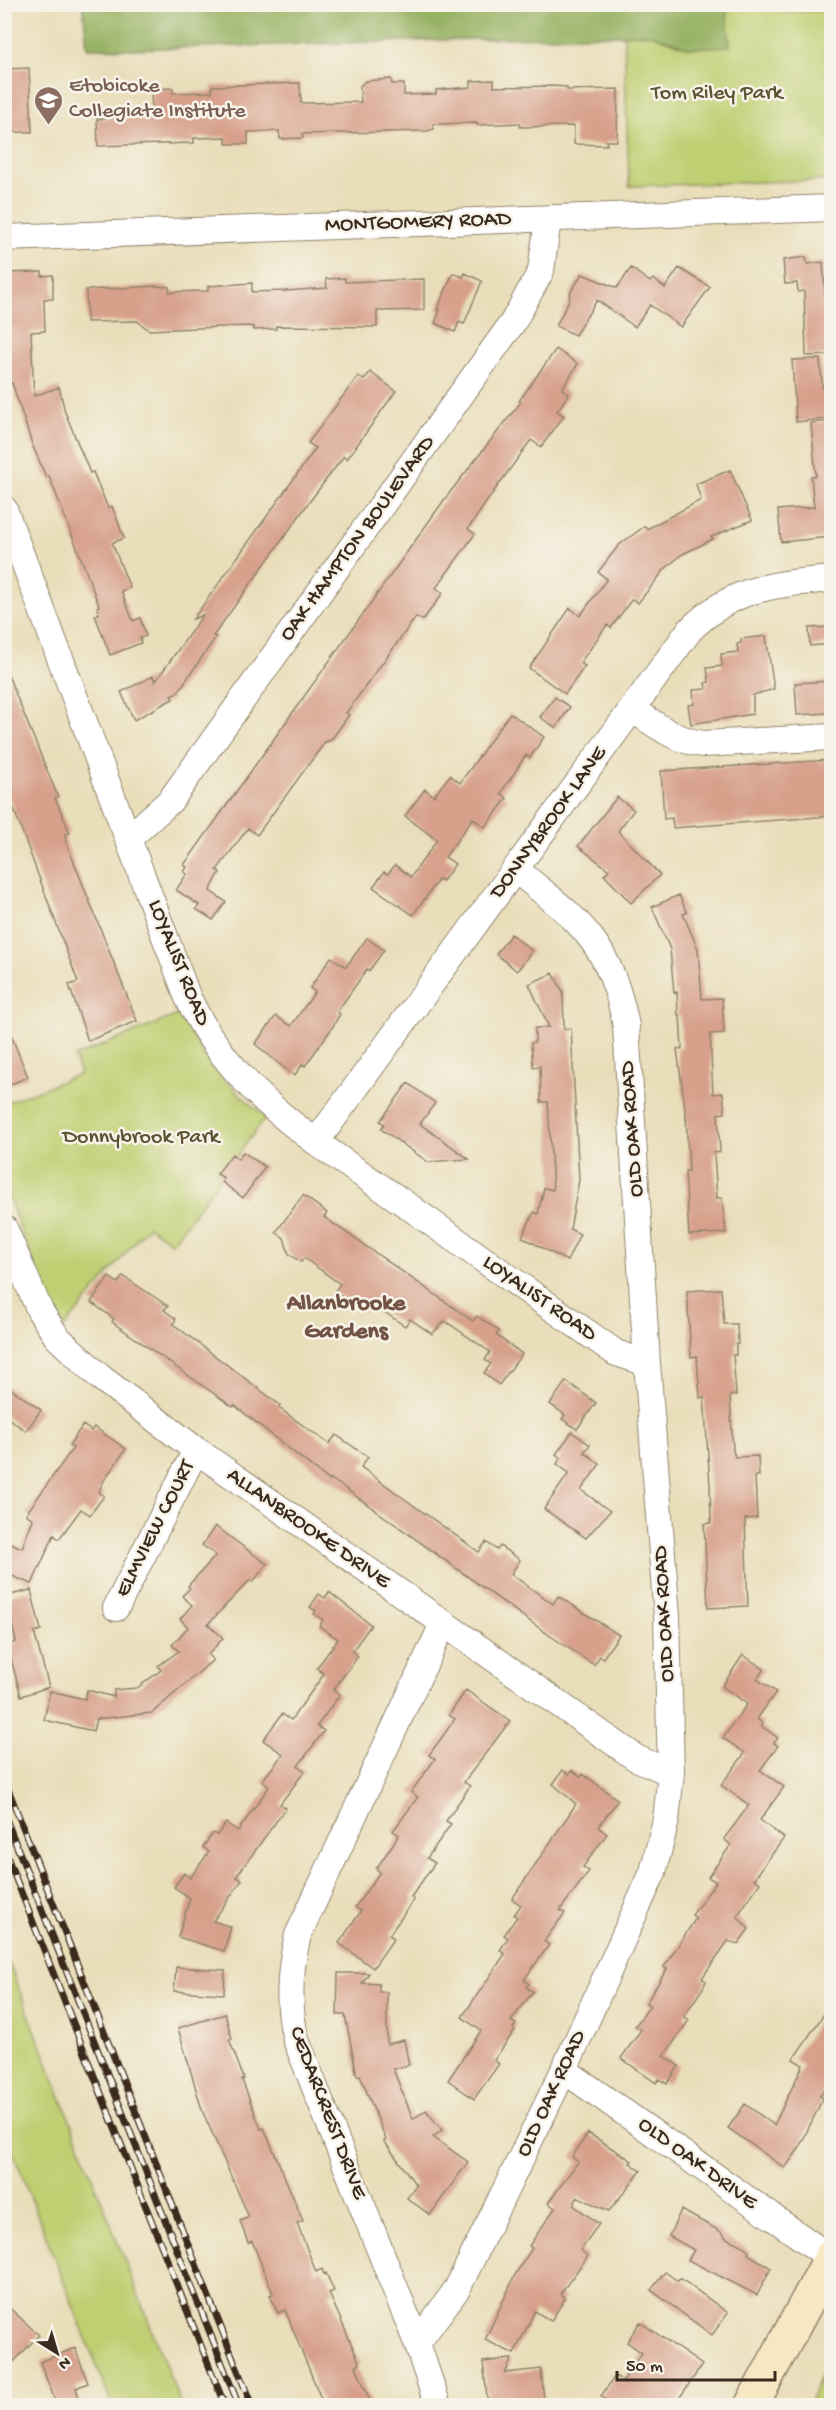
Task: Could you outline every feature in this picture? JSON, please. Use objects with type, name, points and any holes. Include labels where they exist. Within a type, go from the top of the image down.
[{"type":"main road","points":[[751,2406],[831,2258]]},
{"type":"street","name":"MONTGOMERY ROAD","points":[[4,238],[831,208]]},
{"type":"street","name":"OAK HAMPTON BOULEVARD","points":[[130,837],[170,801],[513,322],[541,271],[548,219]]},
{"type":"street","name":"LOYALIST ROAD","points":[[4,508],[130,837],[188,998],[207,1035],[229,1065],[263,1101],[316,1142],[616,1353],[647,1363]]},
{"type":"street","name":"DONNYBROOK LANE","points":[[316,1142],[689,631],[705,614],[725,600],[772,585],[831,579]]},
{"type":"street","points":[[632,709],[671,736],[703,744],[831,736]]},
{"type":"street","name":"OLD OAK ROAD","points":[[417,2343],[457,2289],[564,2070],[653,1872],[666,1820],[671,1773],[667,1617],[647,1363],[626,1026],[620,994],[599,946],[586,931],[515,869]]},
{"type":"street","name":"ALLANBROOKE DRIVE","points":[[4,1228],[35,1301],[57,1337],[100,1377],[196,1450],[636,1758],[671,1773]]},
{"type":"street","name":"ELMVIEW COURT","points":[[116,1608],[196,1450]]},
{"type":"street","name":"CEDARCREST DRIVE","points":[[438,2406],[417,2343],[296,2040],[289,2014],[290,1982],[298,1935],[315,1894],[443,1624]]},
{"type":"street","name":"OLD OAK DRIVE","points":[[564,2070],[831,2258]]},
{"type":"green space","name":"Tom Riley Park","points":[[779,4],[780,12],[831,10],[831,180],[629,186],[623,8],[517,5]]},
{"type":"green space","points":[[83,5],[726,5],[730,46],[688,48],[651,34],[132,49],[87,48]]},
{"type":"green space","name":"Donnybrook Park","points":[[180,1014],[206,1057],[240,1095],[266,1117],[172,1243],[148,1226],[64,1328],[44,1292],[5,1188],[5,1103],[80,1074],[74,1057]]},
{"type":"green space","points":[[4,1953],[181,2405],[112,2405],[5,2132]]},
{"type":"green space","points":[[831,2351],[831,2405],[808,2405],[809,2402]]},
{"type":"building","name":"Etobicoke Collegiate Institute","points":[[29,68],[32,132],[4,132],[4,69]]},
{"type":"building","points":[[391,79],[392,84],[404,84],[404,95],[436,94],[436,90],[471,87],[471,81],[494,80],[494,87],[553,86],[567,87],[567,90],[618,89],[617,141],[606,141],[607,145],[574,144],[574,126],[520,127],[520,123],[477,125],[477,123],[433,124],[434,129],[427,131],[302,134],[303,138],[280,139],[279,131],[248,132],[248,144],[226,144],[226,137],[194,138],[194,143],[98,146],[97,119],[152,116],[151,89],[173,88],[173,93],[212,92],[212,86],[300,83],[301,103],[361,102],[360,86],[365,81]]},
{"type":"building","points":[[806,257],[807,264],[823,262],[829,355],[806,356],[804,291],[798,292],[797,283],[785,284],[783,260]]},
{"type":"building","points":[[631,268],[650,282],[653,279],[665,288],[679,268],[710,287],[681,327],[650,305],[635,327],[597,300],[575,335],[556,326],[569,300],[570,293],[582,274],[617,288]]},
{"type":"building","points":[[42,272],[42,276],[53,275],[53,299],[44,299],[45,331],[31,332],[34,396],[59,387],[65,412],[90,473],[93,472],[108,508],[112,506],[124,538],[112,543],[130,588],[121,591],[133,621],[140,618],[146,636],[140,638],[141,643],[110,655],[95,615],[99,614],[97,607],[99,606],[84,566],[49,476],[46,477],[32,444],[12,383],[7,383],[4,273]]},
{"type":"building","points":[[453,273],[463,277],[465,273],[482,281],[464,324],[459,322],[455,332],[435,323],[440,310],[437,310]]},
{"type":"building","points":[[345,278],[345,282],[424,279],[424,310],[377,311],[377,327],[276,326],[276,329],[254,330],[254,327],[247,326],[149,330],[137,321],[87,322],[86,290],[157,286],[169,287],[169,292],[208,291],[208,286],[252,283],[252,292],[285,291],[327,288],[326,279]]},
{"type":"building","points":[[556,349],[578,364],[562,389],[569,394],[557,411],[564,416],[541,447],[531,440],[492,494],[468,529],[475,534],[436,588],[443,593],[423,620],[416,617],[346,713],[349,715],[331,740],[325,742],[257,835],[248,828],[217,870],[220,872],[210,891],[226,902],[213,920],[196,909],[199,905],[176,890],[187,874],[184,872],[187,867],[184,865],[447,496],[521,402],[519,401]]},
{"type":"building","points":[[820,359],[825,419],[796,422],[792,360]]},
{"type":"building","points":[[370,372],[396,391],[347,459],[344,456],[310,501],[213,636],[216,637],[178,692],[171,695],[173,699],[134,720],[121,692],[153,676],[155,682],[203,615],[193,619],[316,448],[308,443],[358,376],[364,380]]},
{"type":"building","points":[[831,421],[831,537],[781,542],[778,510],[814,507],[811,476],[816,476],[811,423]]},
{"type":"building","points":[[730,470],[752,520],[711,537],[713,539],[681,555],[665,569],[638,603],[632,599],[611,628],[607,625],[580,663],[585,666],[565,694],[529,668],[570,608],[580,616],[607,579],[598,572],[619,545],[645,526],[647,529],[701,500],[696,484]]},
{"type":"building","points":[[831,627],[831,644],[810,646],[809,628]]},
{"type":"building","points":[[766,636],[774,689],[753,695],[753,714],[691,724],[688,705],[694,704],[693,690],[706,689],[705,683],[709,682],[707,668],[722,666],[721,654],[738,652],[737,644],[741,643],[741,639]]},
{"type":"building","points":[[5,668],[58,797],[55,798],[70,833],[65,834],[66,842],[137,1021],[88,1041],[69,985],[78,982],[4,783]]},
{"type":"building","points":[[831,681],[831,710],[828,710],[828,713],[797,715],[795,683]]},
{"type":"building","points":[[555,697],[570,707],[556,728],[540,717]]},
{"type":"building","points":[[510,713],[544,737],[530,758],[526,755],[501,793],[507,798],[485,827],[473,818],[445,857],[455,864],[443,881],[439,879],[413,915],[373,887],[384,872],[388,874],[395,865],[411,877],[437,840],[405,816],[425,789],[434,796],[450,775],[460,783]]},
{"type":"building","points":[[830,760],[831,816],[673,828],[672,818],[664,819],[661,771]]},
{"type":"building","points":[[617,797],[634,810],[618,831],[660,875],[631,903],[604,875],[609,870],[578,846]]},
{"type":"building","points":[[679,895],[687,913],[683,914],[698,949],[702,999],[722,998],[724,1033],[710,1034],[713,1094],[723,1093],[725,1113],[718,1114],[720,1152],[714,1153],[717,1198],[722,1198],[726,1233],[689,1235],[685,1171],[689,1171],[686,1116],[677,1049],[682,1049],[680,1015],[678,1015],[677,992],[674,993],[670,949],[652,907]]},
{"type":"building","points":[[511,934],[532,951],[517,971],[496,954]]},
{"type":"building","points":[[367,938],[384,950],[369,971],[367,969],[337,1012],[340,1014],[332,1028],[305,1066],[303,1064],[294,1076],[255,1044],[276,1016],[291,1026],[315,992],[310,988],[331,957],[346,967]]},
{"type":"building","points":[[553,973],[563,992],[564,1029],[571,1028],[579,1180],[570,1229],[580,1234],[567,1261],[522,1237],[534,1212],[538,1214],[544,1188],[553,1190],[548,1102],[541,1102],[540,1066],[533,1067],[531,1043],[535,1042],[535,1028],[549,1027],[529,984]]},
{"type":"building","points":[[4,1021],[28,1077],[4,1087]]},
{"type":"building","points":[[408,1083],[435,1103],[420,1124],[469,1159],[428,1162],[381,1129],[384,1124],[380,1121]]},
{"type":"building","points":[[243,1152],[265,1167],[243,1198],[222,1182],[224,1178],[217,1174],[232,1154],[238,1159]]},
{"type":"building","points":[[303,1195],[327,1213],[324,1217],[473,1321],[477,1316],[499,1331],[496,1335],[522,1354],[499,1385],[484,1373],[491,1364],[485,1360],[490,1352],[445,1321],[432,1334],[410,1319],[405,1326],[371,1303],[365,1312],[334,1292],[340,1284],[304,1258],[301,1262],[289,1254],[284,1238],[276,1232]]},
{"type":"building","points":[[123,1276],[168,1306],[164,1310],[176,1319],[173,1324],[280,1405],[279,1408],[329,1444],[336,1435],[368,1457],[361,1467],[413,1505],[479,1552],[486,1542],[497,1550],[500,1546],[520,1560],[511,1574],[553,1604],[558,1596],[619,1635],[603,1658],[600,1656],[594,1665],[549,1635],[346,1489],[331,1479],[330,1481],[234,1405],[233,1407],[112,1322],[114,1319],[91,1302],[109,1277],[118,1283]]},
{"type":"building","points":[[721,1289],[724,1324],[737,1324],[738,1344],[736,1344],[736,1355],[733,1355],[736,1395],[730,1396],[733,1450],[735,1457],[758,1456],[759,1476],[755,1476],[757,1518],[745,1519],[748,1606],[708,1608],[704,1524],[711,1523],[710,1485],[704,1397],[700,1398],[697,1356],[691,1357],[687,1291]]},
{"type":"building","points":[[566,1381],[596,1403],[577,1429],[562,1419],[565,1415],[550,1404]]},
{"type":"building","points":[[4,1384],[41,1410],[26,1431],[4,1415]]},
{"type":"building","points":[[83,1425],[91,1431],[94,1427],[126,1449],[104,1480],[99,1492],[104,1496],[90,1515],[81,1509],[59,1539],[54,1535],[32,1584],[4,1573],[4,1540],[22,1548],[33,1519],[26,1514],[73,1448],[69,1445]]},
{"type":"building","points":[[572,1432],[590,1445],[584,1452],[600,1464],[581,1490],[610,1511],[586,1538],[544,1509],[569,1473],[557,1464],[561,1458],[556,1454]]},
{"type":"building","points":[[215,1526],[267,1564],[253,1582],[250,1580],[208,1624],[223,1638],[208,1655],[213,1660],[152,1713],[96,1719],[93,1731],[44,1720],[50,1691],[85,1699],[87,1690],[114,1697],[114,1690],[137,1688],[161,1670],[158,1666],[179,1651],[172,1645],[188,1627],[180,1619],[192,1605],[182,1596],[216,1555],[202,1545]]},
{"type":"building","points":[[31,1590],[41,1630],[34,1632],[49,1687],[21,1696],[7,1644],[16,1642],[6,1596]]},
{"type":"building","points":[[329,1592],[371,1625],[352,1651],[358,1656],[333,1690],[340,1694],[317,1726],[324,1731],[298,1766],[305,1771],[280,1804],[286,1808],[236,1877],[242,1880],[213,1921],[231,1927],[224,1951],[178,1937],[190,1898],[174,1887],[184,1873],[190,1878],[209,1852],[203,1847],[213,1833],[217,1835],[226,1823],[238,1831],[269,1787],[262,1781],[283,1754],[263,1740],[282,1714],[291,1720],[324,1674],[317,1668],[338,1639],[319,1626],[323,1620],[314,1614],[316,1611],[310,1607],[319,1594],[325,1598]]},
{"type":"building","points":[[743,1655],[764,1669],[757,1679],[776,1692],[757,1719],[763,1724],[761,1726],[778,1738],[774,1743],[778,1746],[760,1770],[784,1787],[760,1820],[784,1838],[754,1879],[760,1883],[737,1916],[749,1929],[738,1944],[728,1941],[702,1978],[706,1981],[703,1988],[684,2016],[689,2020],[664,2056],[679,2066],[667,2084],[659,2079],[656,2083],[621,2058],[641,2030],[635,2026],[650,2006],[646,2003],[667,1969],[664,1967],[696,1918],[692,1915],[716,1882],[708,1877],[731,1845],[724,1839],[749,1805],[721,1785],[745,1753],[723,1738],[747,1704],[722,1686]]},
{"type":"building","points":[[466,1690],[510,1721],[464,1782],[470,1786],[446,1821],[451,1824],[427,1858],[435,1863],[411,1897],[414,1900],[389,1935],[394,1938],[373,1968],[339,1943],[361,1911],[355,1907],[380,1872],[376,1869],[399,1835],[393,1831],[418,1797],[411,1792],[435,1759],[429,1755],[455,1719],[449,1715]]},
{"type":"building","points":[[563,1770],[569,1774],[572,1770],[581,1777],[583,1774],[618,1800],[598,1827],[607,1834],[583,1867],[589,1871],[560,1910],[565,1913],[544,1941],[549,1945],[524,1980],[529,1984],[526,1987],[533,1992],[511,2021],[516,2024],[513,2028],[515,2030],[494,2060],[499,2064],[474,2099],[448,2080],[481,2031],[462,2017],[505,1954],[500,1950],[508,1938],[504,1935],[517,1917],[514,1915],[521,1905],[512,1899],[576,1804],[553,1784]]},
{"type":"building","points":[[176,1967],[225,1970],[224,1994],[174,1991]]},
{"type":"building","points":[[338,1973],[369,1973],[362,1983],[379,1984],[379,1992],[387,1992],[387,2044],[404,2040],[409,2065],[393,2069],[413,2119],[426,2110],[442,2130],[433,2137],[468,2162],[430,2215],[407,2198],[416,2185],[384,2141],[386,2140],[360,2075],[357,2076],[345,2015],[337,2015]]},
{"type":"building","points":[[831,2004],[831,2080],[820,2096],[823,2098],[798,2150],[785,2168],[728,2128],[745,2104],[774,2125],[803,2065],[793,2059]]},
{"type":"building","points":[[225,2014],[232,2039],[229,2039],[244,2079],[242,2080],[261,2129],[264,2128],[303,2221],[297,2223],[316,2272],[322,2269],[324,2274],[326,2273],[334,2291],[329,2293],[360,2364],[356,2366],[372,2406],[324,2406],[285,2310],[278,2313],[252,2241],[248,2243],[240,2221],[249,2217],[202,2110],[178,2028]]},
{"type":"building","points":[[588,2133],[632,2161],[630,2163],[641,2171],[609,2211],[578,2197],[573,2205],[599,2224],[580,2250],[588,2256],[560,2294],[565,2298],[551,2321],[535,2311],[514,2354],[485,2340],[516,2273],[532,2248],[529,2246],[555,2208],[548,2203],[578,2162],[572,2157]]},
{"type":"building","points":[[681,2210],[720,2231],[726,2238],[743,2246],[749,2251],[748,2254],[771,2268],[757,2295],[688,2260],[694,2250],[669,2236]]},
{"type":"building","points":[[665,2272],[678,2281],[680,2278],[728,2313],[712,2335],[651,2290]]},
{"type":"building","points":[[4,2303],[39,2335],[4,2372]]},
{"type":"building","points":[[640,2322],[702,2365],[674,2406],[615,2406],[601,2396],[615,2376],[623,2381],[642,2353],[627,2342]]},
{"type":"building","points":[[75,2348],[88,2383],[76,2388],[81,2406],[57,2406],[40,2362]]},
{"type":"building","points":[[512,2359],[505,2373],[541,2369],[544,2400],[488,2406],[483,2362]]},
{"type":"railway","points":[[4,1779],[252,2406]]},
{"type":"railway","points":[[4,1814],[239,2406]]},
{"type":"railway","points":[[4,1849],[225,2406]]},
{"type":"place","name":"Etobicoke Collegiate Institute","points":[[48,126]]},
{"type":"district","name":"Allanbrooke Gardens","points":[[346,1318]]}]
